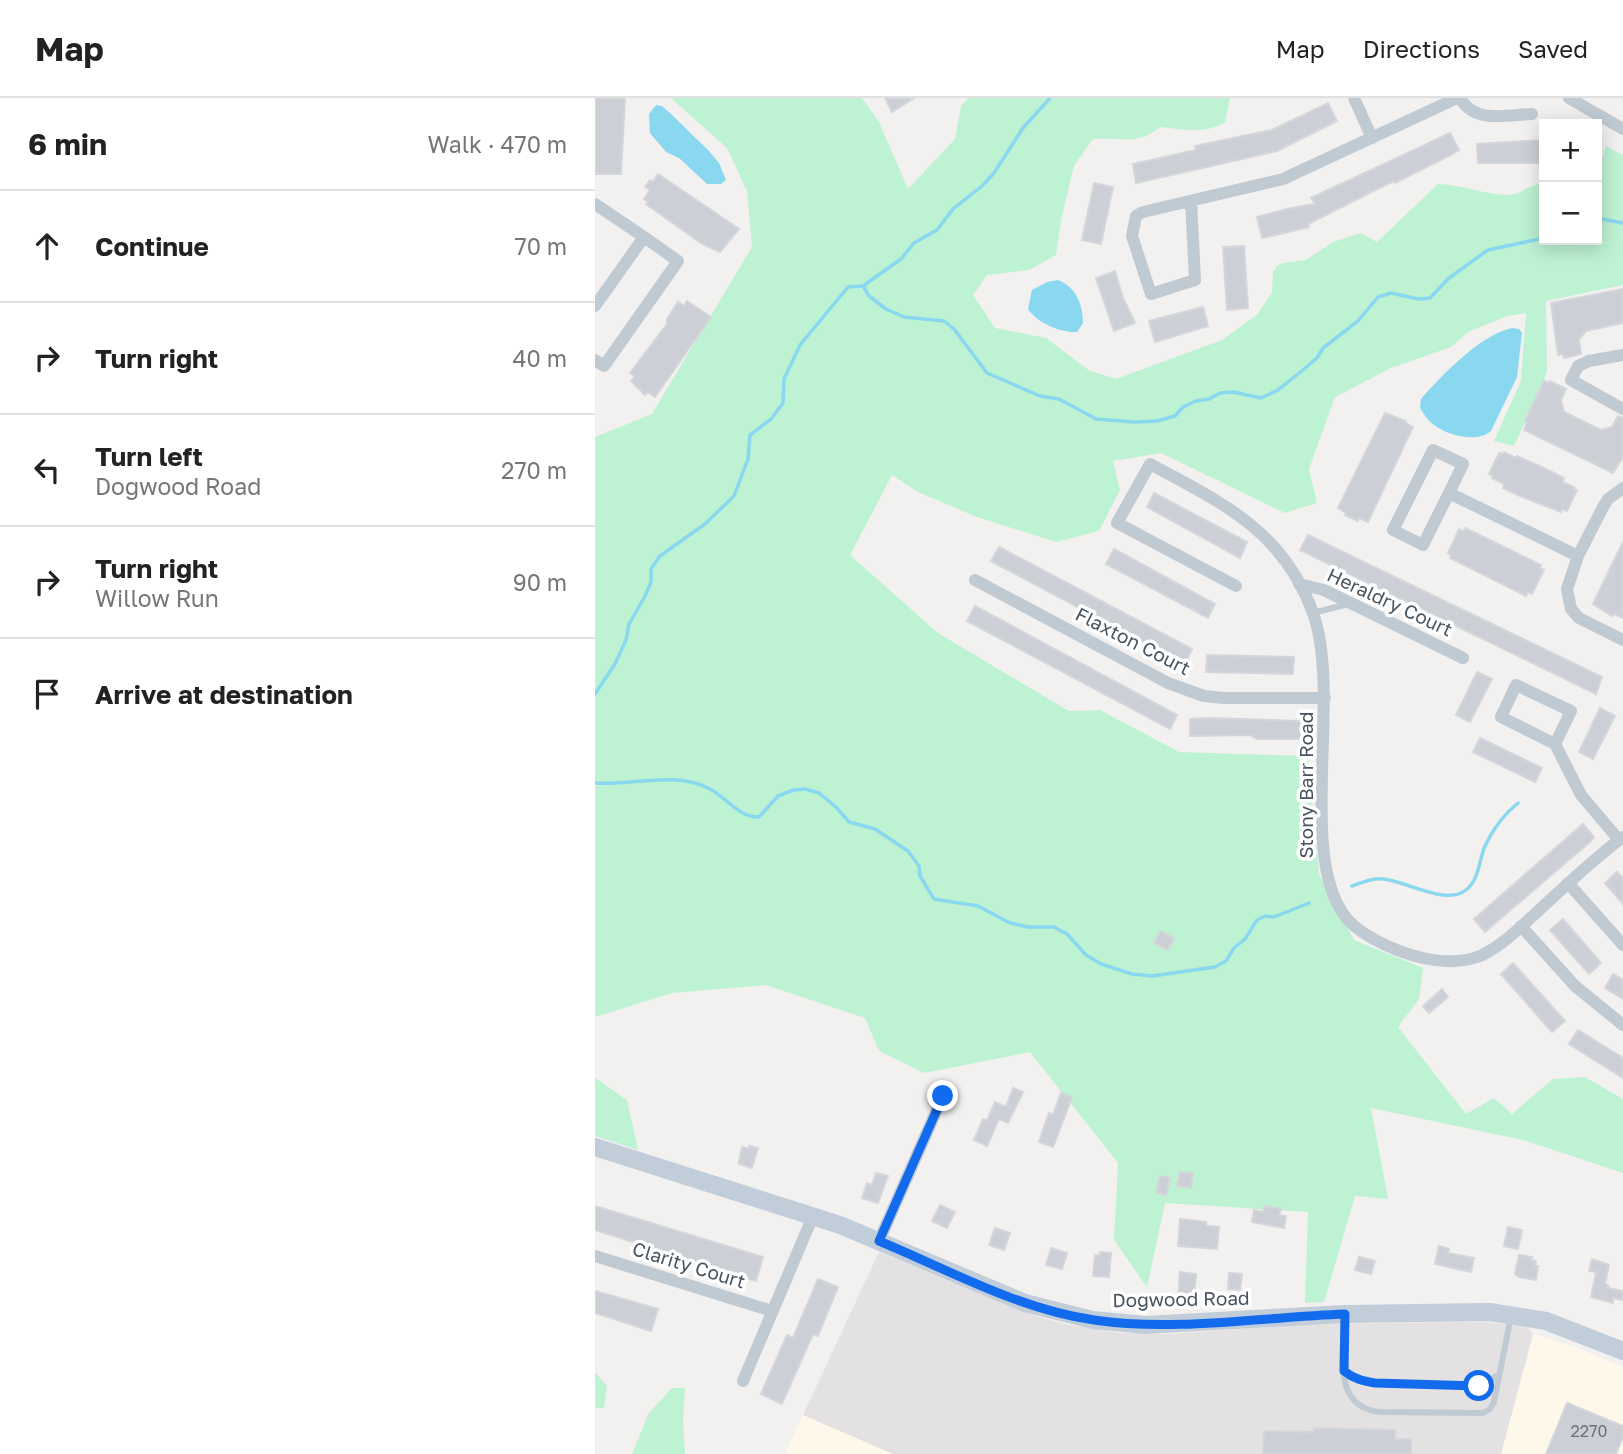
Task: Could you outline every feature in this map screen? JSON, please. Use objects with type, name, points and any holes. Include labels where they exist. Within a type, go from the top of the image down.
[{"type":"street","points":[[1354,98],[1372,138]]},
{"type":"street","points":[[1191,201],[1195,280],[1151,294],[1132,236],[1136,216],[1143,212],[1283,179],[1459,98],[1465,107],[1480,115],[1532,114]]},
{"type":"street","points":[[1569,98],[1623,129]]},
{"type":"street","points":[[595,204],[678,261],[604,366],[595,359]]},
{"type":"street","points":[[595,306],[644,237]]},
{"type":"street","points":[[1623,355],[1589,361],[1578,366],[1571,380],[1623,409]]},
{"type":"street","points":[[1433,450],[1463,464],[1449,493],[1423,545],[1393,530],[1433,450]]},
{"type":"street","name":"Stony Barr Road","points":[[1236,586],[1117,523],[1150,464],[1228,506],[1252,524],[1272,543],[1299,584],[1313,613],[1322,650],[1325,698],[1323,851],[1331,888],[1338,905],[1348,920],[1363,933],[1396,949],[1437,960],[1454,961],[1481,955],[1521,926],[1621,839]]},
{"type":"street","points":[[1623,488],[1608,499],[1603,507],[1569,578],[1567,589],[1571,609],[1579,618],[1623,640]]},
{"type":"street","points":[[1449,493],[1579,556]]},
{"type":"street","name":"Flaxton Court","points":[[975,580],[1168,683],[1188,691],[1224,698],[1325,698]]},
{"type":"street","name":"Heraldry Court","points":[[1299,584],[1324,590],[1463,658]]},
{"type":"street","points":[[1555,744],[1571,711],[1516,685],[1501,717],[1555,744],[1581,795],[1621,839]]},
{"type":"street","points":[[1568,883],[1623,944]]},
{"type":"street","points":[[1521,926],[1575,986],[1623,1025]]},
{"type":"street","points":[[879,1241],[943,1096]]},
{"type":"street","name":"Dogwood Road","points":[[595,1147],[813,1216],[1025,1303],[1093,1320],[1145,1325],[1345,1314],[1462,1311],[1511,1314],[1566,1328],[1623,1351]]},
{"type":"street","points":[[743,1381],[813,1216]]},
{"type":"street","name":"Clarity Court","points":[[595,1256],[772,1311]]},
{"type":"lane","points":[[1313,613],[1352,603]]},
{"type":"lane","points":[[1345,1314],[1346,1391],[1358,1406],[1381,1412],[1483,1413],[1490,1409],[1494,1402],[1511,1314]]},
{"type":"lane","points":[[1344,1371],[1362,1381],[1479,1386],[1498,1375]]},
{"type":"shaded area","points":[[879,1252],[1036,1316],[1069,1325],[1121,1333],[1167,1334],[1322,1324],[1487,1322],[1527,1327],[1533,1334],[1501,1454],[893,1454],[803,1415]]},
{"type":"shaded area","points":[[1533,1334],[1575,1347],[1623,1367],[1623,1454],[1501,1454]]},
{"type":"shaded area","points":[[803,1414],[893,1454],[785,1454]]},
{"type":"green space","points":[[671,98],[862,98],[879,122],[908,189],[955,139],[961,106],[969,98],[1230,98],[1225,122],[1209,129],[1160,127],[1135,139],[1093,139],[1074,166],[1056,255],[1029,270],[987,275],[973,295],[995,328],[1046,338],[1090,371],[1116,379],[1222,340],[1257,315],[1272,292],[1273,272],[1277,266],[1306,260],[1333,242],[1361,233],[1377,242],[1438,184],[1509,195],[1539,184],[1539,245],[1602,245],[1602,159],[1606,146],[1623,155],[1623,285],[1546,301],[1547,372],[1514,446],[1494,441],[1521,381],[1526,313],[1507,316],[1468,332],[1451,347],[1391,368],[1335,397],[1309,469],[1317,503],[1285,513],[1161,453],[1113,461],[1120,490],[1099,531],[1056,542],[977,517],[918,492],[892,475],[850,555],[938,633],[1069,711],[1100,710],[1179,752],[1308,756],[1319,874],[1354,940],[1423,968],[1419,999],[1398,1027],[1466,1114],[1494,1098],[1512,1114],[1553,1079],[1585,1077],[1623,1099],[1623,1173],[1523,1140],[1371,1108],[1388,1199],[1355,1196],[1324,1302],[1305,1303],[1308,1212],[1165,1203],[1147,1287],[1114,1240],[1118,1163],[1030,1052],[924,1073],[879,1051],[865,1018],[766,985],[672,993],[595,1017],[595,437],[652,414],[752,247],[747,191],[727,148]]},
{"type":"green space","points":[[595,1078],[627,1100],[638,1150],[595,1136]]},
{"type":"green space","points":[[595,1372],[607,1386],[604,1408],[595,1408]]},
{"type":"green space","points":[[672,1388],[685,1388],[685,1454],[632,1454],[649,1413]]},
{"type":"water","points":[[656,105],[662,106],[709,151],[719,163],[726,180],[721,184],[707,184],[679,158],[666,152],[650,133],[649,114]]},
{"type":"water","points":[[1058,280],[1074,292],[1080,303],[1083,323],[1077,332],[1050,326],[1037,319],[1028,309],[1032,290]]},
{"type":"water","points":[[1512,328],[1519,329],[1522,333],[1517,377],[1491,431],[1479,437],[1463,437],[1440,429],[1432,423],[1420,408],[1421,399],[1475,347]]},
{"type":"building","points":[[595,98],[625,98],[621,174],[595,174]]},
{"type":"building","points":[[885,98],[914,98],[892,112]]},
{"type":"building","points":[[1328,103],[1337,121],[1277,151],[1136,183],[1133,164],[1196,150],[1195,146],[1272,130]]},
{"type":"building","points":[[1450,133],[1459,150],[1451,155],[1377,189],[1308,224],[1309,227],[1262,238],[1257,217],[1315,204],[1311,198]]},
{"type":"building","points":[[1539,140],[1539,163],[1478,163],[1477,144]]},
{"type":"building","points":[[658,174],[739,229],[720,252],[702,244],[646,204],[648,201],[644,199],[650,190],[645,187],[650,180],[653,182]]},
{"type":"building","points":[[1094,183],[1113,187],[1101,244],[1082,240]]},
{"type":"building","points":[[1244,246],[1248,308],[1227,310],[1223,247]]},
{"type":"building","points":[[1115,271],[1123,298],[1135,323],[1114,331],[1096,278]]},
{"type":"building","points":[[1623,289],[1623,323],[1586,331],[1579,340],[1581,354],[1564,358],[1563,354],[1558,355],[1551,303]]},
{"type":"building","points":[[687,301],[711,317],[655,397],[648,392],[645,395],[631,381],[635,376],[630,373],[667,324],[667,319],[678,302],[684,306]]},
{"type":"building","points":[[1203,307],[1208,326],[1155,342],[1149,321]]},
{"type":"building","points":[[1544,381],[1566,389],[1561,400],[1564,412],[1601,430],[1612,427],[1618,416],[1623,418],[1623,457],[1613,473],[1524,430],[1525,421]]},
{"type":"building","points":[[1385,413],[1406,421],[1405,423],[1413,427],[1368,522],[1359,518],[1358,521],[1338,508]]},
{"type":"building","points":[[1504,452],[1564,478],[1562,482],[1574,487],[1573,489],[1577,490],[1567,511],[1562,509],[1561,512],[1520,496],[1503,488],[1504,484],[1492,478],[1489,474],[1499,453]]},
{"type":"building","points":[[1154,493],[1247,542],[1240,558],[1147,507]]},
{"type":"building","points":[[1465,528],[1541,565],[1540,568],[1544,570],[1532,594],[1528,592],[1526,596],[1450,558],[1448,553],[1459,529],[1463,531]]},
{"type":"building","points":[[1308,535],[1602,677],[1596,694],[1300,550]]},
{"type":"building","points":[[1623,542],[1623,618],[1614,614],[1612,616],[1593,604]]},
{"type":"building","points":[[999,547],[1192,649],[1185,664],[991,561]]},
{"type":"building","points":[[1114,549],[1215,604],[1208,618],[1106,564]]},
{"type":"building","points":[[975,606],[1177,715],[1170,729],[967,621]]},
{"type":"building","points":[[1207,655],[1294,657],[1293,674],[1206,672]]},
{"type":"building","points":[[1477,672],[1492,679],[1470,722],[1456,715]]},
{"type":"building","points":[[1600,708],[1615,716],[1593,759],[1579,752]]},
{"type":"building","points":[[1190,719],[1301,721],[1301,739],[1258,739],[1253,735],[1190,736]]},
{"type":"building","points":[[1480,738],[1542,768],[1535,782],[1473,752]]},
{"type":"building","points":[[1583,824],[1594,837],[1591,841],[1485,932],[1474,919]]},
{"type":"building","points":[[1617,872],[1623,878],[1623,904],[1605,883]]},
{"type":"building","points":[[1563,919],[1601,963],[1589,974],[1550,930]]},
{"type":"building","points":[[1160,931],[1174,938],[1168,950],[1154,943]]},
{"type":"building","points":[[1513,963],[1565,1021],[1552,1032],[1501,974]]},
{"type":"building","points":[[1613,974],[1623,980],[1623,999],[1605,988]]},
{"type":"building","points":[[1442,989],[1448,997],[1429,1013],[1423,1006]]},
{"type":"building","points":[[1578,1030],[1623,1058],[1623,1078],[1569,1044]]},
{"type":"building","points":[[1013,1088],[1023,1092],[1008,1123],[999,1119],[987,1146],[974,1140],[983,1119],[987,1121],[995,1102],[1006,1107]]},
{"type":"building","points":[[1061,1093],[1072,1097],[1053,1147],[1039,1142],[1049,1113],[1053,1115]]},
{"type":"building","points":[[749,1146],[758,1148],[752,1168],[739,1164],[742,1147],[749,1149]]},
{"type":"building","points":[[1180,1172],[1193,1173],[1191,1188],[1177,1186]]},
{"type":"building","points":[[876,1173],[888,1176],[878,1203],[862,1198],[867,1183],[872,1185]]},
{"type":"building","points":[[1160,1176],[1170,1178],[1166,1195],[1156,1193]]},
{"type":"building","points":[[940,1205],[955,1212],[947,1228],[932,1221]]},
{"type":"building","points":[[595,1206],[763,1257],[756,1281],[595,1230]]},
{"type":"building","points":[[1265,1206],[1281,1209],[1279,1215],[1286,1216],[1284,1228],[1252,1222],[1254,1210],[1263,1212]]},
{"type":"building","points":[[1180,1219],[1206,1222],[1206,1226],[1219,1227],[1217,1249],[1178,1246]]},
{"type":"building","points":[[1508,1227],[1522,1230],[1518,1249],[1504,1246]]},
{"type":"building","points":[[995,1228],[1010,1233],[1004,1250],[989,1245]]},
{"type":"building","points":[[1439,1246],[1449,1249],[1448,1253],[1474,1258],[1471,1272],[1435,1264]]},
{"type":"building","points":[[1051,1248],[1067,1253],[1062,1269],[1046,1265]]},
{"type":"building","points":[[1100,1252],[1111,1253],[1109,1277],[1093,1276],[1095,1255],[1100,1255]]},
{"type":"building","points":[[1519,1255],[1532,1257],[1531,1260],[1536,1261],[1536,1280],[1515,1274]]},
{"type":"building","points":[[1359,1257],[1375,1261],[1371,1274],[1355,1270]]},
{"type":"building","points":[[1592,1259],[1609,1265],[1605,1284],[1608,1288],[1623,1291],[1623,1300],[1613,1298],[1613,1303],[1591,1297],[1596,1272],[1589,1271]]},
{"type":"building","points":[[1180,1272],[1196,1274],[1194,1299],[1178,1298]]},
{"type":"building","points":[[1229,1273],[1242,1274],[1240,1290],[1228,1289]]},
{"type":"building","points":[[818,1279],[838,1287],[818,1336],[813,1334],[782,1404],[761,1394],[787,1335],[793,1338]]},
{"type":"building","points":[[595,1291],[658,1309],[651,1331],[595,1313]]},
{"type":"building","points":[[1567,1403],[1623,1426],[1623,1437],[1616,1454],[1546,1454]]},
{"type":"building","points":[[1314,1428],[1395,1430],[1395,1439],[1411,1439],[1411,1454],[1263,1454],[1264,1431],[1314,1432]]},
{"type":"waterway","points":[[863,286],[901,259],[914,243],[937,230],[953,209],[982,186],[994,173],[1023,128],[1050,98]]},
{"type":"waterway","points":[[1602,219],[1623,223]]},
{"type":"waterway","points":[[595,694],[615,664],[626,640],[629,624],[651,582],[651,569],[660,556],[705,524],[734,496],[748,459],[750,435],[771,419],[783,403],[784,379],[800,345],[848,287],[863,286],[869,296],[886,309],[904,317],[944,321],[954,329],[987,373],[1040,396],[1059,399],[1096,419],[1157,421],[1175,416],[1183,407],[1220,393],[1233,392],[1261,398],[1278,390],[1317,358],[1323,348],[1358,321],[1378,297],[1391,293],[1418,299],[1430,298],[1449,278],[1488,250],[1539,239]]},
{"type":"waterway","points":[[595,783],[681,780],[708,788],[744,814],[759,817],[778,796],[805,789],[819,793],[849,822],[875,829],[908,851],[919,866],[920,876],[934,899],[978,906],[1010,923],[1028,927],[1054,927],[1067,934],[1086,955],[1101,964],[1132,974],[1152,976],[1215,967],[1226,961],[1257,920],[1265,916],[1274,917],[1309,903]]},
{"type":"waterway","points":[[1352,886],[1383,879],[1437,894],[1458,894],[1474,881],[1491,834],[1503,817],[1518,803]]},
{"type":"route","points":[[943,1096],[879,1241],[1025,1303],[1093,1320],[1145,1325],[1345,1314],[1344,1371],[1351,1377],[1375,1383],[1479,1386]]}]
